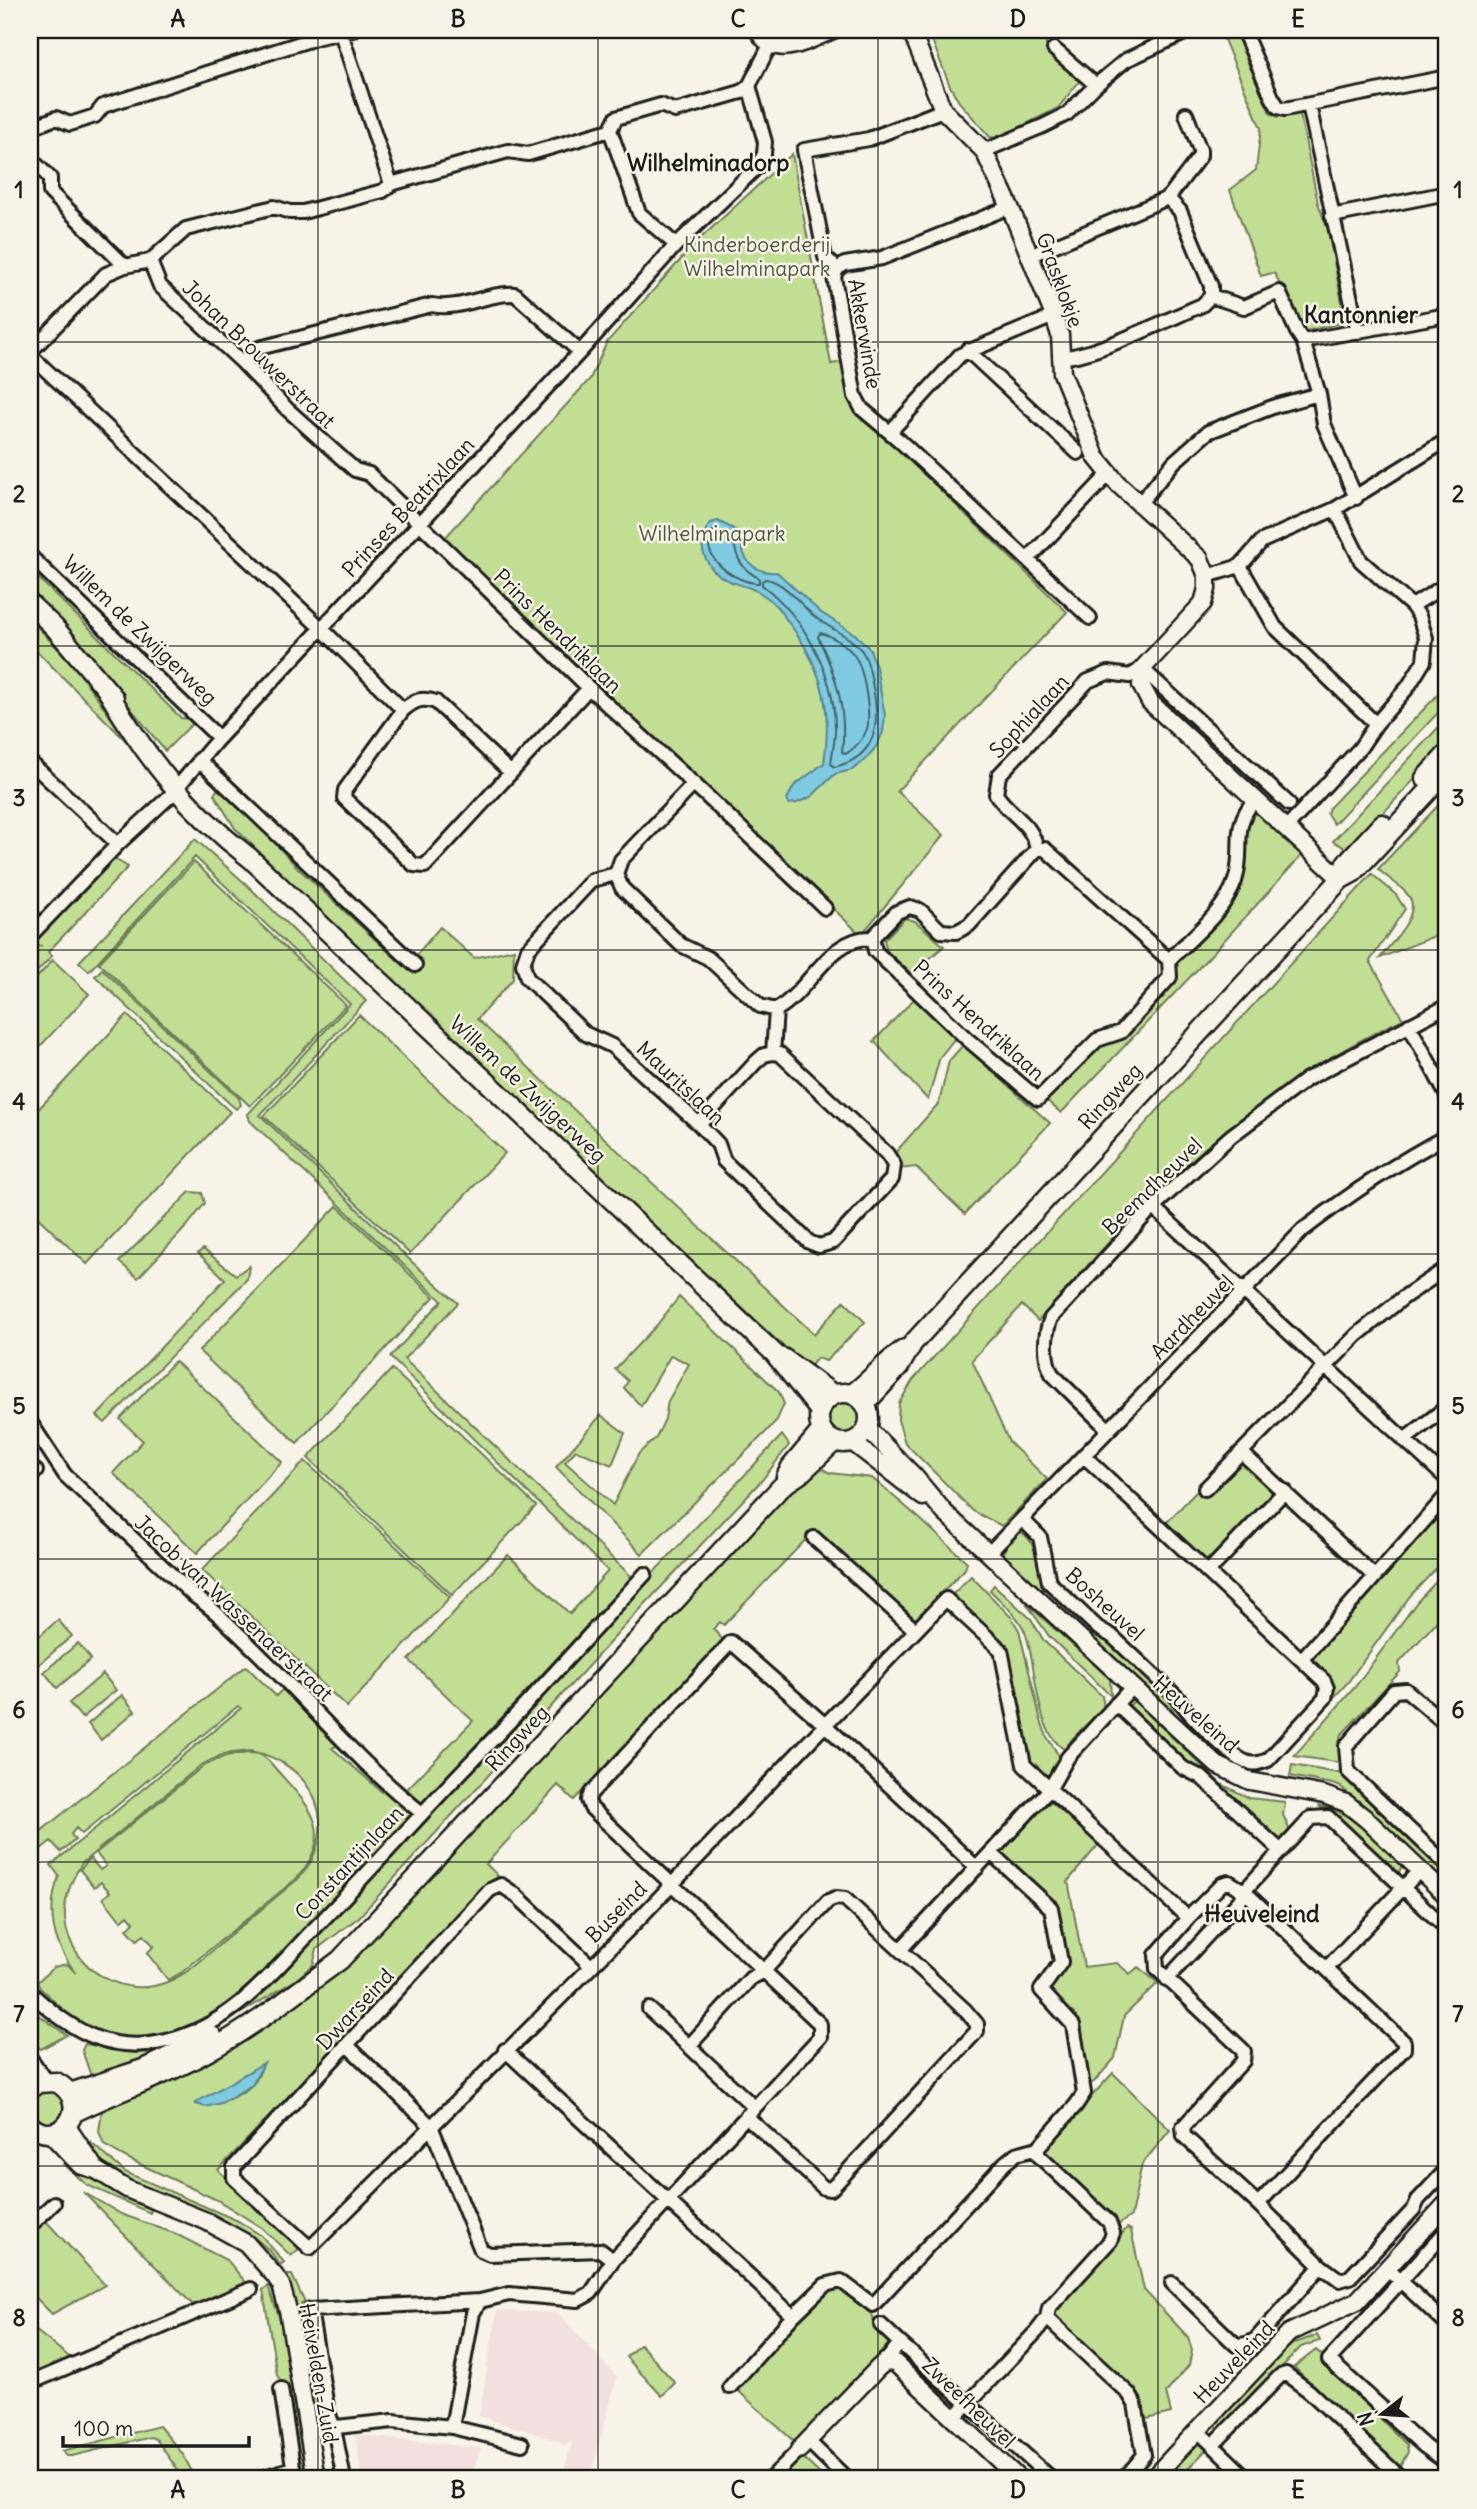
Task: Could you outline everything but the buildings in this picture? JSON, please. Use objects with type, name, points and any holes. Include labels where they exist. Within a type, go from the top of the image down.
[{"type":"main road","name":"Willem de Zwijgerweg","points":[[30,604],[70,644],[107,690],[123,718],[220,836],[250,859],[774,1353],[820,1411]]},
{"type":"main road","name":"Ringweg","points":[[1341,879],[1346,863],[1355,852],[1447,754]]},
{"type":"main road","name":"Ringweg","points":[[850,1398],[890,1359],[913,1343],[1341,879],[1354,872],[1447,771]]},
{"type":"main road","name":"Willem de Zwijgerweg","points":[[774,1353],[850,1398]]},
{"type":"main road","points":[[850,1398],[869,1413],[867,1429],[863,1436],[852,1442],[828,1436],[820,1411],[827,1400],[850,1398]]},
{"type":"main road","name":"Ringweg","points":[[63,2124],[192,2060],[249,2028],[340,1960],[782,1486],[792,1467],[828,1436]]},
{"type":"main road","name":"Ringweg","points":[[70,2093],[143,2069],[273,2008]]},
{"type":"main road","points":[[30,2124],[41,2132],[63,2124],[74,2102],[70,2093],[56,2082],[34,2087]]},
{"type":"street","points":[[758,30],[770,45],[781,47],[791,46],[833,30]]},
{"type":"street","name":"Grasklokje","points":[[912,30],[943,110],[984,151],[1010,207],[1054,316],[1060,335],[1062,373],[1096,457],[1109,474],[1200,559],[1207,576]]},
{"type":"street","points":[[984,151],[1067,114],[1126,60],[1191,30]]},
{"type":"street","points":[[1243,30],[1278,107],[1285,109],[1447,77]]},
{"type":"street","points":[[30,128],[56,118],[70,124],[95,116],[103,106],[345,31],[391,184]]},
{"type":"street","points":[[676,245],[639,213],[610,130],[616,118],[661,105],[675,111],[741,92],[748,86],[770,45]]},
{"type":"street","points":[[1055,49],[1096,85]]},
{"type":"street","name":"Prinses Beatrixlaan","points":[[30,936],[118,844],[178,787],[219,738],[676,245],[757,167],[764,154],[765,142],[748,86]]},
{"type":"street","points":[[1309,104],[1358,332]]},
{"type":"street","name":"Akkerwinde","points":[[943,110],[869,139],[804,150],[825,257],[837,269],[834,277],[855,396],[862,409],[1090,618]]},
{"type":"street","points":[[1029,257],[1168,198],[1200,156],[1186,114]]},
{"type":"street","points":[[403,710],[32,346],[106,274],[125,266],[150,261],[186,229],[274,207],[290,212],[303,212],[383,191],[391,184],[508,151],[528,154],[610,130]]},
{"type":"street","points":[[30,158],[50,178],[50,192],[125,266]]},
{"type":"street","points":[[1332,216],[1447,193]]},
{"type":"street","points":[[1061,356],[1074,357],[1118,340],[1202,305],[1211,296],[1211,286],[1180,211],[1168,198]]},
{"type":"street","points":[[837,269],[845,264],[882,258],[1010,207]]},
{"type":"street","name":"Johan Brouwerstraat","points":[[150,261],[160,286],[243,362],[287,409],[355,470],[369,474],[421,523]]},
{"type":"street","points":[[1211,296],[1244,307],[1279,292],[1303,341],[1320,394],[1324,424],[1356,498]]},
{"type":"street","points":[[243,362],[259,348],[432,305],[446,308],[505,293],[515,294],[579,352]]},
{"type":"street","points":[[1303,341],[1447,315]]},
{"type":"street","points":[[890,432],[967,350],[1054,316]]},
{"type":"street","points":[[967,350],[1078,453]]},
{"type":"street","points":[[1140,503],[1174,462],[1208,432],[1275,406],[1320,394]]},
{"type":"street","points":[[1341,879],[1150,702],[1141,685],[1145,671],[1203,603],[1207,576],[1240,566],[1262,541],[1356,498],[1447,440]]},
{"type":"street","points":[[1028,559],[1109,474]]},
{"type":"street","points":[[1286,828],[1360,748],[1376,724],[1408,687],[1424,661],[1426,638],[1419,617],[1412,606],[1361,561],[1335,509]]},
{"type":"street","name":"Prins Hendriklaan","points":[[421,523],[589,688],[694,783],[825,908]]},
{"type":"street","name":"Willem de Zwijgerweg","points":[[30,556],[219,738]]},
{"type":"street","points":[[1240,566],[1275,627],[1376,724]]},
{"type":"street","points":[[1412,606],[1447,584]]},
{"type":"street","points":[[1145,671],[1289,804]]},
{"type":"street","name":"Sophialaan","points":[[1037,849],[1034,834],[996,794],[999,775],[1087,681],[1108,673],[1130,676],[1145,671]]},
{"type":"street","points":[[511,773],[436,702],[426,698],[414,701],[403,710],[345,790],[344,798],[414,865],[425,866],[511,773],[589,688]]},
{"type":"street","points":[[199,760],[415,965]]},
{"type":"street","points":[[30,762],[118,844]]},
{"type":"street","name":"Prins Hendriklaan","points":[[872,938],[875,951],[967,1040],[1038,1099],[1097,1040],[1121,1032],[1170,977],[1169,960],[1223,904],[1235,883],[1240,858],[1240,819],[1259,777]]},
{"type":"street","points":[[694,783],[621,860],[616,874],[622,888],[681,944],[708,958],[760,1006],[776,1010],[788,1004],[841,946],[858,938],[872,938],[897,912],[910,907],[920,910],[941,931],[956,932],[970,925],[1037,849],[1045,849],[1169,960]]},
{"type":"street","name":"Mauritslaan","points":[[616,874],[592,880],[528,949],[523,964],[527,978],[586,1034],[612,1046],[699,1124],[718,1144],[724,1161],[809,1242],[820,1246],[833,1242],[892,1179],[894,1166],[887,1154],[780,1054],[773,1053]]},
{"type":"street","name":"Beemdheuvel","points":[[1109,1430],[1052,1374],[1048,1366],[1046,1329],[1051,1318],[1153,1207],[1231,1136],[1307,1079],[1447,1006]]},
{"type":"street","points":[[699,1124],[756,1062],[764,1055],[773,1053],[776,1010]]},
{"type":"street","points":[[1409,1025],[1447,1096]]},
{"type":"street","name":"Aardheuvel","points":[[988,1554],[1303,1230],[1403,1159],[1447,1136]]},
{"type":"street","points":[[1153,1207],[1447,1479]]},
{"type":"street","points":[[1205,1489],[1357,1335],[1404,1297],[1447,1268]]},
{"type":"street","points":[[1404,1440],[1447,1407]]},
{"type":"street","name":"Jacob van Wassenaerstraat","points":[[30,1422],[65,1475],[289,1683],[388,1786],[422,1813]]},
{"type":"street","name":"Heuveleind","points":[[867,1429],[914,1476],[945,1513]]},
{"type":"street","name":"Heuveleind","points":[[852,1442],[945,1513],[1217,1765],[1250,1781],[1324,1795],[1346,1803],[1447,1896]]},
{"type":"street","points":[[1241,1452],[1374,1576]]},
{"type":"street","points":[[1084,1455],[1302,1659],[1447,1495]]},
{"type":"street","points":[[1208,1572],[1285,1491]]},
{"type":"street","name":"Bosheuvel","points":[[1023,1520],[1040,1537],[1049,1582],[1098,1628],[1112,1636],[1178,1698],[1185,1709],[1245,1762],[1256,1764],[1268,1760],[1325,1698],[1327,1688],[1324,1681],[1302,1659]]},
{"type":"street","points":[[814,1538],[915,1630]]},
{"type":"street","name":"Constantijnlaan","points":[[30,1996],[53,2014],[101,2041],[119,2045],[141,2045],[168,2040],[222,2018],[258,1987],[645,1574]]},
{"type":"street","name":"Buseind","points":[[310,2248],[591,1966],[946,1599],[1001,1650],[1024,1765],[1049,1790]]},
{"type":"street","points":[[344,2479],[334,2428],[328,2412],[310,2310],[480,2301],[509,2294],[578,2300],[591,2293],[613,2260],[820,2037],[820,2024],[591,1808],[588,1800],[591,1793],[731,1642],[824,1724],[977,1868]]},
{"type":"street","points":[[901,1949],[1049,1790],[1068,1757],[1132,1687]]},
{"type":"street","points":[[1447,1725],[1406,1690],[1394,1691],[1346,1746],[1348,1770],[1447,1865]]},
{"type":"street","points":[[1116,1704],[1183,1768],[1200,1777],[1281,1851]]},
{"type":"street","points":[[1049,1790],[1188,1918]]},
{"type":"street","points":[[1167,1979],[1311,1818],[1328,1817],[1447,1929]]},
{"type":"street","points":[[730,2387],[793,2316],[825,2285],[841,2281],[873,2305],[1005,2163],[1016,2154],[1038,2148],[1084,2092],[1073,2025],[1041,1990],[1061,1962],[1051,1908],[991,1853]]},
{"type":"street","points":[[1327,1968],[1420,1870]]},
{"type":"street","points":[[1258,2204],[1404,2049],[1404,2042],[1244,1891],[1230,1882],[1222,1884],[1156,1955],[1157,1969],[1244,2051],[1244,2061],[1182,2127],[1184,2136],[1321,2266],[1340,2280],[1350,2277],[1414,2209],[1418,2200],[1447,2169]]},
{"type":"street","name":"Dwarseind","points":[[310,2248],[234,2178],[234,2166],[490,1890],[501,1885],[516,1895],[591,1966]]},
{"type":"street","points":[[649,2009],[690,2045],[824,2188],[831,2189],[977,2031],[977,2024],[901,1949],[845,1899],[836,1898],[828,1901],[763,1972],[751,1978],[690,2045]]},
{"type":"street","points":[[348,2046],[431,2126],[481,2250],[490,2254],[600,2250],[613,2260]]},
{"type":"street","points":[[505,2050],[793,2316]]},
{"type":"street","points":[[30,2058],[34,2087]]},
{"type":"street","name":"Heivelden-Zuid","points":[[63,2124],[80,2165],[96,2170],[127,2189],[206,2221],[246,2243],[270,2268],[281,2285],[288,2310],[316,2479]]},
{"type":"street","points":[[953,2419],[1047,2318],[1049,2308],[1110,2241],[1113,2232],[1108,2222],[1038,2155],[1038,2148]]},
{"type":"street","points":[[30,2226],[54,2203]]},
{"type":"street","name":"Heuveleind","points":[[1152,2479],[1289,2333],[1357,2301],[1447,2203]]},
{"type":"street","points":[[1447,2230],[1329,2360],[1424,2446],[1447,2463]]},
{"type":"street","points":[[1172,2283],[1236,2345],[1247,2344],[1256,2339],[1321,2266]]},
{"type":"street","points":[[1387,2268],[1447,2325]]},
{"type":"street","points":[[30,2383],[251,2289]]},
{"type":"street","points":[[452,2427],[473,2313],[480,2301]]},
{"type":"street","points":[[1047,2318],[1129,2394],[1136,2404],[1144,2455],[1124,2479]]},
{"type":"street","points":[[881,2325],[1052,2479]]},
{"type":"street","points":[[770,2479],[885,2362],[900,2343]]},
{"type":"street","name":"Zweefheuvel","points":[[885,2362],[895,2363],[1019,2479]]},
{"type":"street","points":[[1213,2445],[1280,2376],[1286,2374],[1309,2391],[1402,2479]]},
{"type":"street","points":[[258,2479],[294,2474],[281,2389]]},
{"type":"street","points":[[308,2430],[393,2421],[452,2427],[523,2444]]},
{"type":"street","points":[[1198,2431],[1248,2479]]},
{"type":"street","points":[[803,2446],[847,2479]]},
{"type":"shaded area","points":[[497,2311],[558,2313],[617,2377],[590,2479],[561,2479],[573,2440],[565,2446],[559,2441],[479,2416]]},
{"type":"shaded area","points":[[355,2435],[481,2448],[470,2479],[362,2479]]},
{"type":"green space","points":[[928,30],[1039,30],[1049,50],[1081,79],[1058,108],[1004,135],[990,137],[959,102]]},
{"type":"green space","points":[[1220,30],[1234,30],[1270,113],[1278,117],[1298,111],[1300,115],[1318,203],[1328,230],[1344,313],[1342,322],[1302,332],[1275,274],[1261,276],[1230,190],[1256,170],[1261,128]]},
{"type":"green space","name":"Wilhelminapark","points":[[792,154],[831,364],[844,362],[852,405],[1067,612],[897,791],[944,835],[861,935],[443,540],[590,379],[607,342],[683,257]]},
{"type":"green space","points":[[30,570],[181,718],[196,720],[165,751],[92,660],[30,595]]},
{"type":"green space","points":[[30,619],[76,668],[131,746],[30,644]]},
{"type":"green space","points":[[1447,685],[1447,703],[1334,824],[1327,814],[1329,808]]},
{"type":"green space","points":[[1447,718],[1447,744],[1349,850],[1333,841]]},
{"type":"green space","points":[[218,789],[245,811],[298,868],[408,970],[418,964],[413,959],[440,927],[474,958],[514,949],[513,979],[477,1019],[814,1334],[844,1301],[865,1322],[826,1361],[817,1358],[808,1369],[438,1028],[235,828],[214,794]]},
{"type":"green space","points":[[1447,796],[1447,931],[1380,958],[1404,928],[1412,910],[1412,902],[1405,891],[1378,869]]},
{"type":"green space","points":[[1253,809],[1303,854],[1061,1113],[1045,1099],[1095,1046],[1122,1034],[1171,980],[1175,959],[1223,908],[1243,822]]},
{"type":"green space","points":[[195,839],[246,884],[366,1001],[260,1115],[458,1303],[404,1359],[632,1577],[422,1804],[407,1789],[473,1721],[409,1660],[508,1555],[570,1614],[608,1571],[390,1357],[442,1301],[250,1121],[248,1114],[350,1004],[195,857],[89,971],[79,962]]},
{"type":"green space","points":[[111,857],[128,867],[48,952],[52,956],[30,979],[30,947],[42,946],[32,945],[60,916],[59,911],[74,896],[80,895],[103,871],[103,865]]},
{"type":"green space","points":[[194,862],[346,1005],[250,1106],[99,963]]},
{"type":"green space","points":[[1372,874],[1396,895],[1405,909],[1370,961],[1403,1019],[1315,1067],[1259,1105],[1206,1147],[1144,1205],[1038,1321],[1022,1305],[972,1360],[1009,1442],[1047,1479],[1002,1526],[973,1511],[905,1443],[898,1420],[899,1403],[913,1380]]},
{"type":"green space","points":[[905,918],[915,921],[944,946],[912,974],[887,951],[884,940]]},
{"type":"green space","points":[[53,960],[89,994],[30,1057],[30,985]]},
{"type":"green space","points":[[102,969],[239,1098],[241,1105],[236,1109],[229,1103],[95,976]]},
{"type":"green space","points":[[914,999],[955,1038],[940,1057],[928,1100],[874,1041]]},
{"type":"green space","points":[[127,1015],[230,1112],[87,1264],[30,1210],[30,1118]]},
{"type":"green space","points":[[359,1015],[505,1153],[410,1254],[264,1116]]},
{"type":"green space","points":[[963,1045],[1050,1123],[965,1214],[916,1167],[899,1169],[899,1159],[894,1154],[939,1103],[949,1061]]},
{"type":"green space","points":[[190,1192],[202,1193],[205,1203],[138,1278],[119,1262]]},
{"type":"green space","points":[[337,1206],[434,1297],[297,1443],[199,1351]]},
{"type":"green space","points":[[203,1249],[236,1275],[249,1266],[247,1279],[105,1423],[97,1416],[225,1279],[198,1253]]},
{"type":"green space","points":[[679,1297],[779,1392],[784,1404],[777,1420],[765,1433],[642,1554],[556,1467],[601,1415],[625,1433],[612,1465],[576,1450],[565,1462],[613,1505],[639,1453],[656,1438],[665,1419],[668,1401],[689,1364],[671,1355],[641,1406],[624,1388],[628,1381],[615,1369]]},
{"type":"green space","points":[[175,1361],[282,1462],[197,1553],[113,1473],[143,1441],[120,1419]]},
{"type":"green space","points":[[392,1369],[536,1506],[452,1595],[308,1458]]},
{"type":"green space","points":[[844,1400],[856,1406],[862,1418],[856,1430],[844,1436],[832,1430],[826,1418],[832,1406]]},
{"type":"green space","points":[[782,1435],[789,1445],[762,1480],[359,1917],[317,1949],[313,1965],[294,1981],[228,2021],[251,2004]]},
{"type":"green space","points":[[1244,1454],[1248,1467],[1271,1489],[1271,1494],[1211,1557],[1202,1561],[1164,1525],[1198,1490],[1204,1496]]},
{"type":"green space","points":[[305,1461],[450,1597],[347,1707],[202,1570]]},
{"type":"green space","points":[[815,1465],[830,1473],[872,1478],[967,1562],[965,1569],[915,1620],[910,1619],[814,1531],[724,1625],[720,1622],[713,1629],[723,1640],[574,1800],[558,1785],[486,1864],[498,1876],[218,2170],[300,2248],[291,2256],[262,2228],[219,2201],[104,2145],[99,2132],[102,2109],[271,2019]],"holes":[[[263,2064],[255,2082],[248,2089],[217,2103],[196,2104]]]},
{"type":"green space","points":[[1447,1507],[1447,1557],[1410,1596],[1348,1682],[1326,1706],[1331,1689],[1308,1660],[1313,1651]]},
{"type":"green space","points":[[1020,1532],[1026,1535],[1034,1549],[1044,1593],[1003,1557],[1007,1545]]},
{"type":"green space","points":[[1447,1570],[1447,1610],[1399,1663],[1400,1672],[1340,1736],[1343,1763],[1294,1756],[1355,1687],[1417,1602]]},
{"type":"green space","points":[[971,1576],[1011,1617],[1019,1630],[1041,1721],[1047,1737],[1061,1759],[1051,1776],[1044,1777],[1027,1763],[1006,1648],[951,1596]]},
{"type":"green space","points":[[994,1585],[1031,1619],[1044,1641],[1102,1696],[1104,1707],[1072,1739],[1065,1750],[1047,1727],[1025,1632],[1014,1615],[990,1590]]},
{"type":"green space","points":[[1026,1603],[1110,1679],[1111,1696],[1049,1636]]},
{"type":"green space","points":[[58,1620],[72,1636],[38,1665],[30,1655],[30,1644]]},
{"type":"green space","points":[[1099,1634],[1167,1697],[1176,1716],[1090,1635]]},
{"type":"green space","points":[[78,1643],[91,1659],[57,1688],[44,1672]]},
{"type":"green space","points":[[246,1666],[276,1696],[284,1688],[341,1744],[332,1748],[382,1792],[388,1790],[414,1812],[235,2004],[192,2027],[142,2039],[101,2036],[67,2013],[40,1988],[37,1982],[54,1967],[67,1964],[76,1973],[61,1950],[54,1926],[53,1902],[59,1876],[51,1865],[241,1708],[238,1706],[82,1834],[76,1828],[71,1834],[75,1840],[61,1852],[51,1841],[30,1858],[30,1840]],"holes":[[[250,1751],[272,1758],[291,1769],[305,1783],[315,1800],[320,1819],[319,1839],[312,1860],[298,1879],[194,1966],[167,1982],[153,1986],[125,1986],[100,1975],[89,1966],[72,1944],[65,1923],[68,1892],[82,1863],[201,1765],[224,1754]]]},
{"type":"green space","points":[[103,1674],[116,1690],[82,1718],[69,1703]]},
{"type":"green space","points":[[122,1695],[135,1711],[101,1740],[88,1724]]},
{"type":"green space","points":[[1134,1701],[1221,1784],[1249,1798],[1285,1802],[1283,1815],[1290,1831],[1278,1842],[1203,1771],[1187,1765],[1126,1709]]},
{"type":"green space","points":[[260,1754],[269,1761],[305,1803],[317,1830],[316,1844],[309,1861],[296,1879],[181,1973],[168,1980],[147,1953],[154,1946],[144,1935],[137,1940],[127,1929],[134,1922],[128,1915],[121,1921],[103,1898],[110,1892],[101,1882],[94,1887],[80,1870],[90,1858],[100,1870],[106,1866],[96,1853],[202,1767],[225,1756]]},
{"type":"green space","points":[[1292,1765],[1344,1774],[1447,1872],[1447,1884],[1341,1787],[1290,1776]]},
{"type":"green space","points":[[1055,1802],[1099,1844],[1068,1881],[1084,1967],[1117,1963],[1130,1974],[1138,1967],[1158,1983],[1124,2016],[1115,2058],[1094,2082],[1086,2086],[1076,2019],[1046,1990],[1067,1965],[1055,1905],[1001,1852],[1044,1805]]},
{"type":"green space","points":[[1319,1806],[1343,1814],[1364,1829],[1402,1865],[1399,1872],[1393,1873]]},
{"type":"green space","points":[[30,2009],[67,2035],[41,2049],[30,2040]]},
{"type":"green space","points":[[198,2037],[93,2082],[82,2050],[85,2044],[129,2048],[155,2046]]},
{"type":"green space","points":[[1113,2073],[1170,2130],[1142,2164],[1131,2216],[1115,2227],[1042,2156],[1043,2149]]},
{"type":"green space","points":[[48,2091],[59,2096],[64,2107],[59,2118],[48,2123],[37,2118],[32,2107],[37,2096]]},
{"type":"green space","points":[[90,2142],[125,2172],[238,2221],[262,2236],[284,2262],[280,2265],[270,2251],[255,2238],[119,2177],[84,2146]]},
{"type":"green space","points":[[67,2160],[82,2173],[140,2200],[151,2210],[150,2213],[87,2185],[63,2164]]},
{"type":"green space","points":[[83,2192],[121,2214],[176,2234],[228,2261],[248,2285],[196,2308]]},
{"type":"green space","points":[[45,2220],[105,2285],[52,2314],[30,2292],[30,2235]]},
{"type":"green space","points":[[1127,2228],[1131,2230],[1144,2290],[1188,2337],[1192,2350],[1189,2365],[1166,2393],[1171,2413],[1142,2420],[1136,2397],[1053,2320],[1053,2311]]},
{"type":"green space","points":[[287,2275],[292,2275],[305,2303],[301,2304],[311,2364],[316,2370],[319,2384],[315,2388],[318,2406],[323,2409],[319,2417],[311,2415],[294,2302]]},
{"type":"green space","points":[[268,2286],[281,2322],[307,2479],[299,2479],[285,2389],[277,2375],[263,2290]]},
{"type":"green space","points":[[841,2287],[872,2315],[875,2324],[891,2341],[797,2444],[734,2387],[828,2288]]},
{"type":"green space","points":[[30,2326],[72,2359],[30,2377]]},
{"type":"green space","points":[[1317,2335],[1320,2341],[1301,2347],[1224,2427],[1218,2428],[1214,2422],[1273,2359],[1293,2344]]},
{"type":"green space","points":[[640,2344],[675,2383],[662,2396],[626,2357]]},
{"type":"green space","points":[[1316,2350],[1324,2357],[1322,2361],[1407,2445],[1408,2452],[1398,2470],[1294,2367]]},
{"type":"green space","points":[[159,2426],[182,2453],[196,2479],[181,2479],[156,2439],[151,2437],[72,2456],[67,2456],[62,2451]]},
{"type":"green space","points":[[1194,2443],[1207,2449],[1178,2479],[1160,2479]]},
{"type":"green space","points":[[802,2457],[825,2479],[779,2479]]},
{"type":"water","points":[[718,521],[743,534],[745,557],[754,567],[777,572],[820,612],[856,635],[870,649],[876,667],[885,715],[883,732],[876,747],[852,770],[835,774],[811,797],[797,803],[789,804],[787,799],[794,786],[824,763],[827,727],[819,677],[804,646],[772,602],[756,591],[725,579],[710,565],[702,541],[711,523]]},
{"type":"water","points":[[264,2063],[252,2085],[221,2103],[205,2107],[195,2103]]},
{"type":"district","name":"Wilhelminadorp","points":[[708,162]]},
{"type":"district","name":"Kantonnier","points":[[1361,314]]},
{"type":"district","name":"Heuveleind","points":[[1262,1913]]},
{"type":"park label","name":"Kinderboerderij Wilhelminapark","points":[[757,256]]}]
